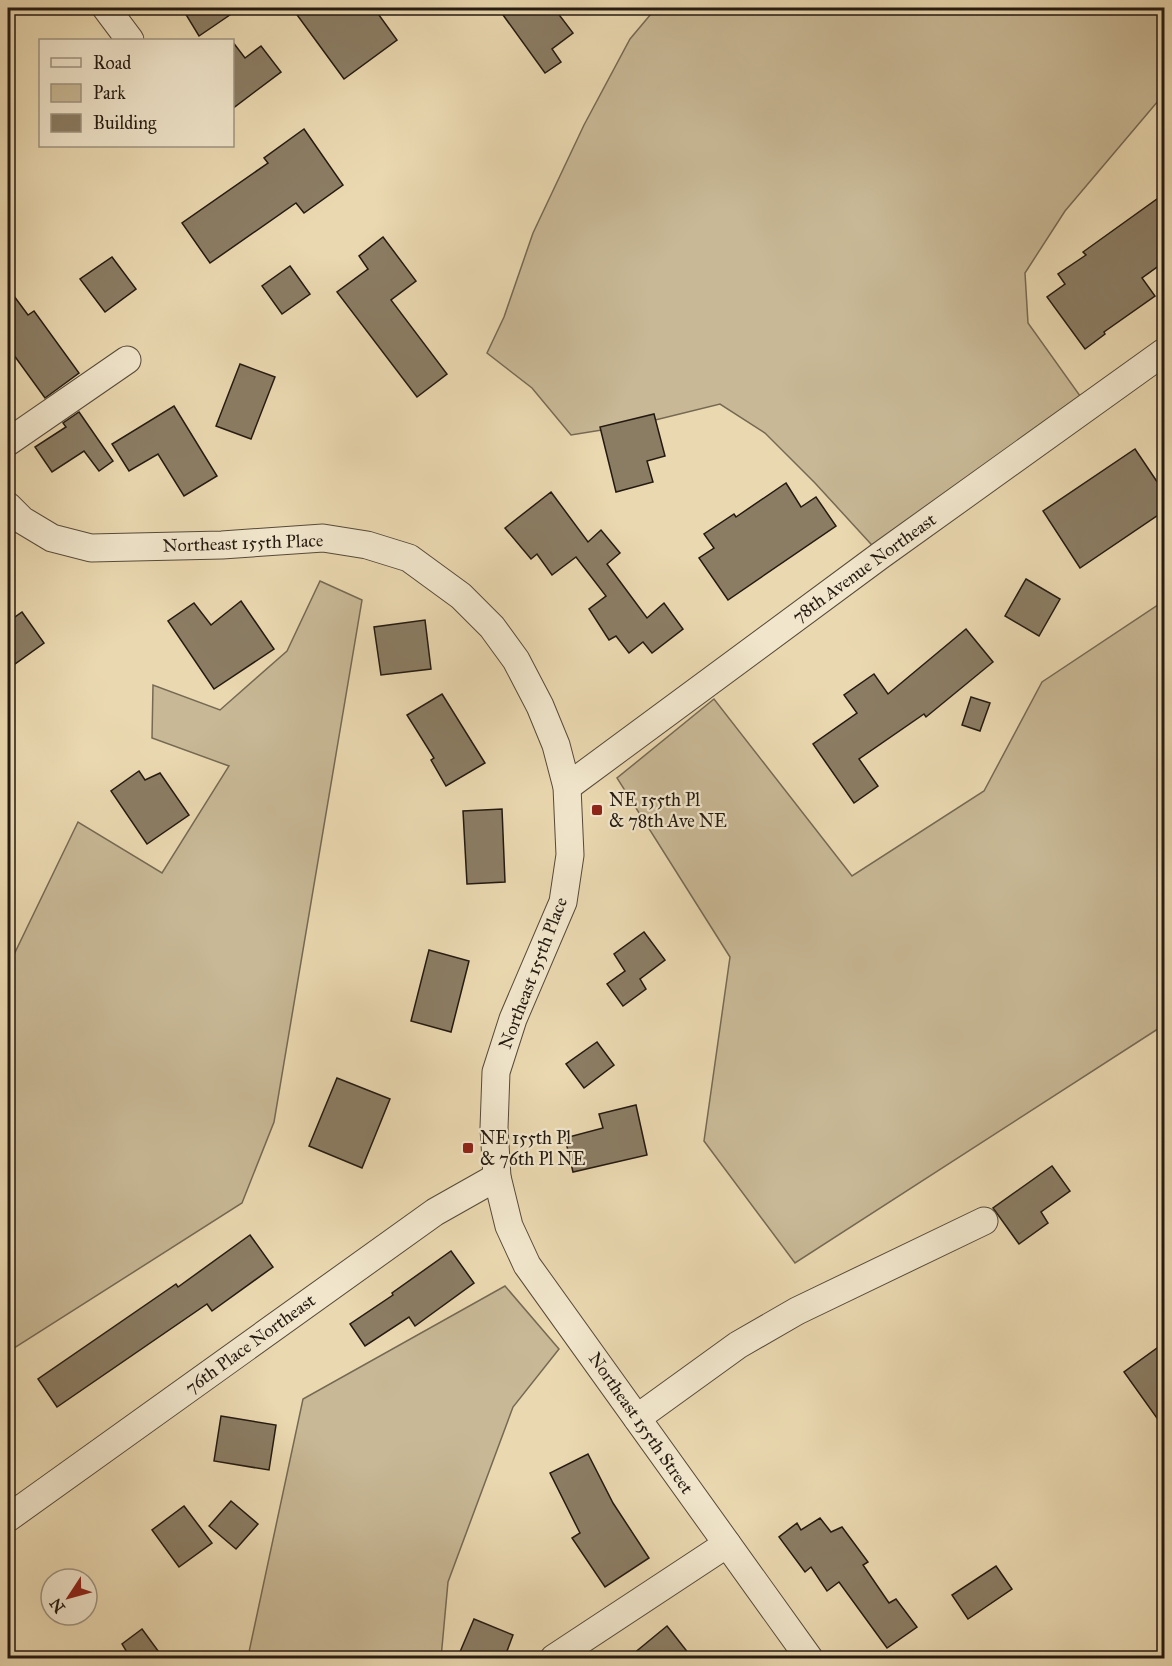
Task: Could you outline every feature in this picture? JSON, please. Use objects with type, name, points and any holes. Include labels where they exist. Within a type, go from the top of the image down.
[{"type":"street","points":[[106,8],[129,39]]},
{"type":"street","name":"78th Avenue Northeast","points":[[567,788],[881,555],[1164,352]]},
{"type":"street","points":[[8,442],[127,360]]},
{"type":"street","name":"Northeast 155th Place","points":[[8,506],[22,520],[52,538],[91,548],[222,545],[323,538],[367,545],[409,558],[461,596],[492,627],[516,660],[540,706],[556,745],[567,788],[570,855],[563,902],[513,1019],[496,1072],[494,1128],[497,1177]]},
{"type":"street","name":"Northeast 155th Street","points":[[497,1177],[509,1226],[527,1265],[808,1659]]},
{"type":"street","name":"76th Place Northeast","points":[[8,1518],[435,1212],[497,1177]]},
{"type":"street","points":[[637,1418],[738,1345],[797,1311],[984,1221]]},
{"type":"street","points":[[554,1659],[727,1544]]},
{"type":"green space","points":[[656,8],[1164,8],[1164,94],[1065,211],[1025,273],[1028,323],[1088,407],[881,555],[765,433],[720,404],[639,424],[571,435],[532,388],[487,353],[504,317],[533,233],[584,125],[630,39]]},
{"type":"green space","points":[[320,581],[362,600],[274,1122],[242,1203],[8,1352],[8,967],[78,822],[162,873],[229,766],[152,738],[153,685],[220,710],[287,651]]},
{"type":"green space","points":[[1164,601],[1164,1025],[795,1263],[704,1141],[730,957],[617,778],[714,699],[852,876],[984,791],[1042,682]]},
{"type":"green space","points":[[505,1286],[559,1349],[513,1407],[448,1582],[441,1658],[241,1658],[249,1652],[303,1399]]},
{"type":"building","points":[[182,8],[240,8],[199,36]]},
{"type":"building","points":[[292,8],[374,8],[397,40],[344,79]]},
{"type":"building","points":[[498,8],[554,8],[573,33],[552,49],[561,62],[545,73]]},
{"type":"building","points":[[234,44],[245,58],[261,46],[281,72],[234,107]]},
{"type":"building","points":[[304,129],[343,185],[304,213],[296,203],[210,263],[182,223],[268,163],[264,158]]},
{"type":"building","points":[[1164,194],[1164,262],[1142,278],[1155,296],[1104,332],[1105,334],[1085,349],[1047,297],[1065,284],[1058,274],[1086,255],[1083,252]]},
{"type":"building","points":[[383,237],[416,281],[391,300],[447,374],[417,397],[337,292],[368,269],[359,256]]},
{"type":"building","points":[[112,257],[136,289],[105,312],[80,279]]},
{"type":"building","points":[[290,266],[310,294],[282,314],[262,286]]},
{"type":"building","points":[[8,288],[28,315],[34,311],[79,373],[45,398],[8,347]]},
{"type":"building","points":[[240,364],[275,377],[251,439],[216,426]]},
{"type":"building","points":[[174,406],[217,476],[184,496],[158,454],[129,471],[112,444]]},
{"type":"building","points":[[79,412],[113,461],[99,471],[84,451],[52,472],[35,447],[66,427],[63,423]]},
{"type":"building","points":[[654,414],[665,456],[647,461],[653,482],[616,492],[600,427]]},
{"type":"building","points":[[1135,449],[1164,492],[1164,511],[1080,568],[1043,511]]},
{"type":"building","points":[[786,483],[801,507],[816,497],[836,526],[728,600],[699,558],[714,548],[704,534],[734,514],[736,517]]},
{"type":"building","points":[[551,492],[588,542],[601,530],[620,553],[607,564],[647,618],[664,603],[683,629],[652,653],[643,642],[629,653],[616,636],[609,640],[589,609],[606,596],[576,557],[552,575],[537,554],[531,559],[505,528]]},
{"type":"building","points":[[1026,579],[1060,599],[1039,636],[1005,616]]},
{"type":"building","points":[[241,601],[274,649],[214,689],[168,621],[194,603],[211,625]]},
{"type":"building","points":[[22,612],[44,643],[8,669],[8,622]]},
{"type":"building","points":[[425,620],[431,669],[381,675],[374,627]]},
{"type":"building","points":[[966,629],[993,662],[926,717],[924,714],[859,759],[878,786],[854,803],[813,744],[857,713],[844,695],[874,674],[888,694]]},
{"type":"building","points":[[442,694],[485,763],[446,786],[431,760],[434,758],[407,715]]},
{"type":"building","points":[[971,697],[990,703],[980,731],[962,725]]},
{"type":"building","points":[[139,771],[145,780],[160,773],[189,815],[147,844],[111,791]]},
{"type":"building","points":[[502,809],[505,882],[467,884],[463,811]]},
{"type":"building","points":[[644,932],[665,960],[640,979],[646,989],[623,1006],[607,984],[625,971],[614,954]]},
{"type":"building","points":[[429,950],[469,961],[451,1032],[411,1021]]},
{"type":"building","points":[[597,1042],[614,1065],[584,1088],[566,1064]]},
{"type":"building","points":[[337,1078],[390,1099],[362,1168],[309,1146]]},
{"type":"building","points":[[636,1105],[647,1155],[573,1172],[565,1138],[603,1128],[599,1114]]},
{"type":"building","points":[[1052,1166],[1070,1191],[1041,1212],[1048,1223],[1019,1244],[993,1208]]},
{"type":"building","points":[[250,1235],[273,1267],[212,1311],[207,1304],[57,1407],[38,1379],[176,1284],[178,1287]]},
{"type":"building","points":[[451,1251],[474,1283],[415,1326],[409,1317],[365,1346],[350,1324]]},
{"type":"building","points":[[1164,1343],[1164,1428],[1124,1372]]},
{"type":"building","points":[[221,1416],[276,1425],[269,1470],[214,1461]]},
{"type":"building","points":[[588,1454],[613,1503],[649,1558],[605,1587],[572,1538],[580,1533],[550,1473]]},
{"type":"building","points":[[231,1501],[258,1524],[236,1549],[209,1526]]},
{"type":"building","points":[[184,1506],[212,1543],[179,1567],[152,1530]]},
{"type":"building","points":[[820,1518],[831,1532],[842,1527],[868,1562],[863,1565],[889,1603],[896,1599],[917,1627],[887,1648],[839,1582],[827,1591],[811,1567],[805,1572],[779,1537],[797,1523],[801,1530]]},
{"type":"building","points":[[996,1566],[1012,1589],[968,1619],[952,1595]]},
{"type":"building","points":[[474,1619],[513,1635],[504,1659],[457,1659]]},
{"type":"building","points":[[667,1626],[693,1659],[627,1659]]},
{"type":"building","points":[[142,1629],[164,1659],[131,1659],[122,1644]]},
{"type":"place","name":"NE 155th Pl & 78th Ave NE","points":[[597,810]]},
{"type":"place","name":"NE 155th Pl & 76th Pl NE","points":[[468,1148]]}]
